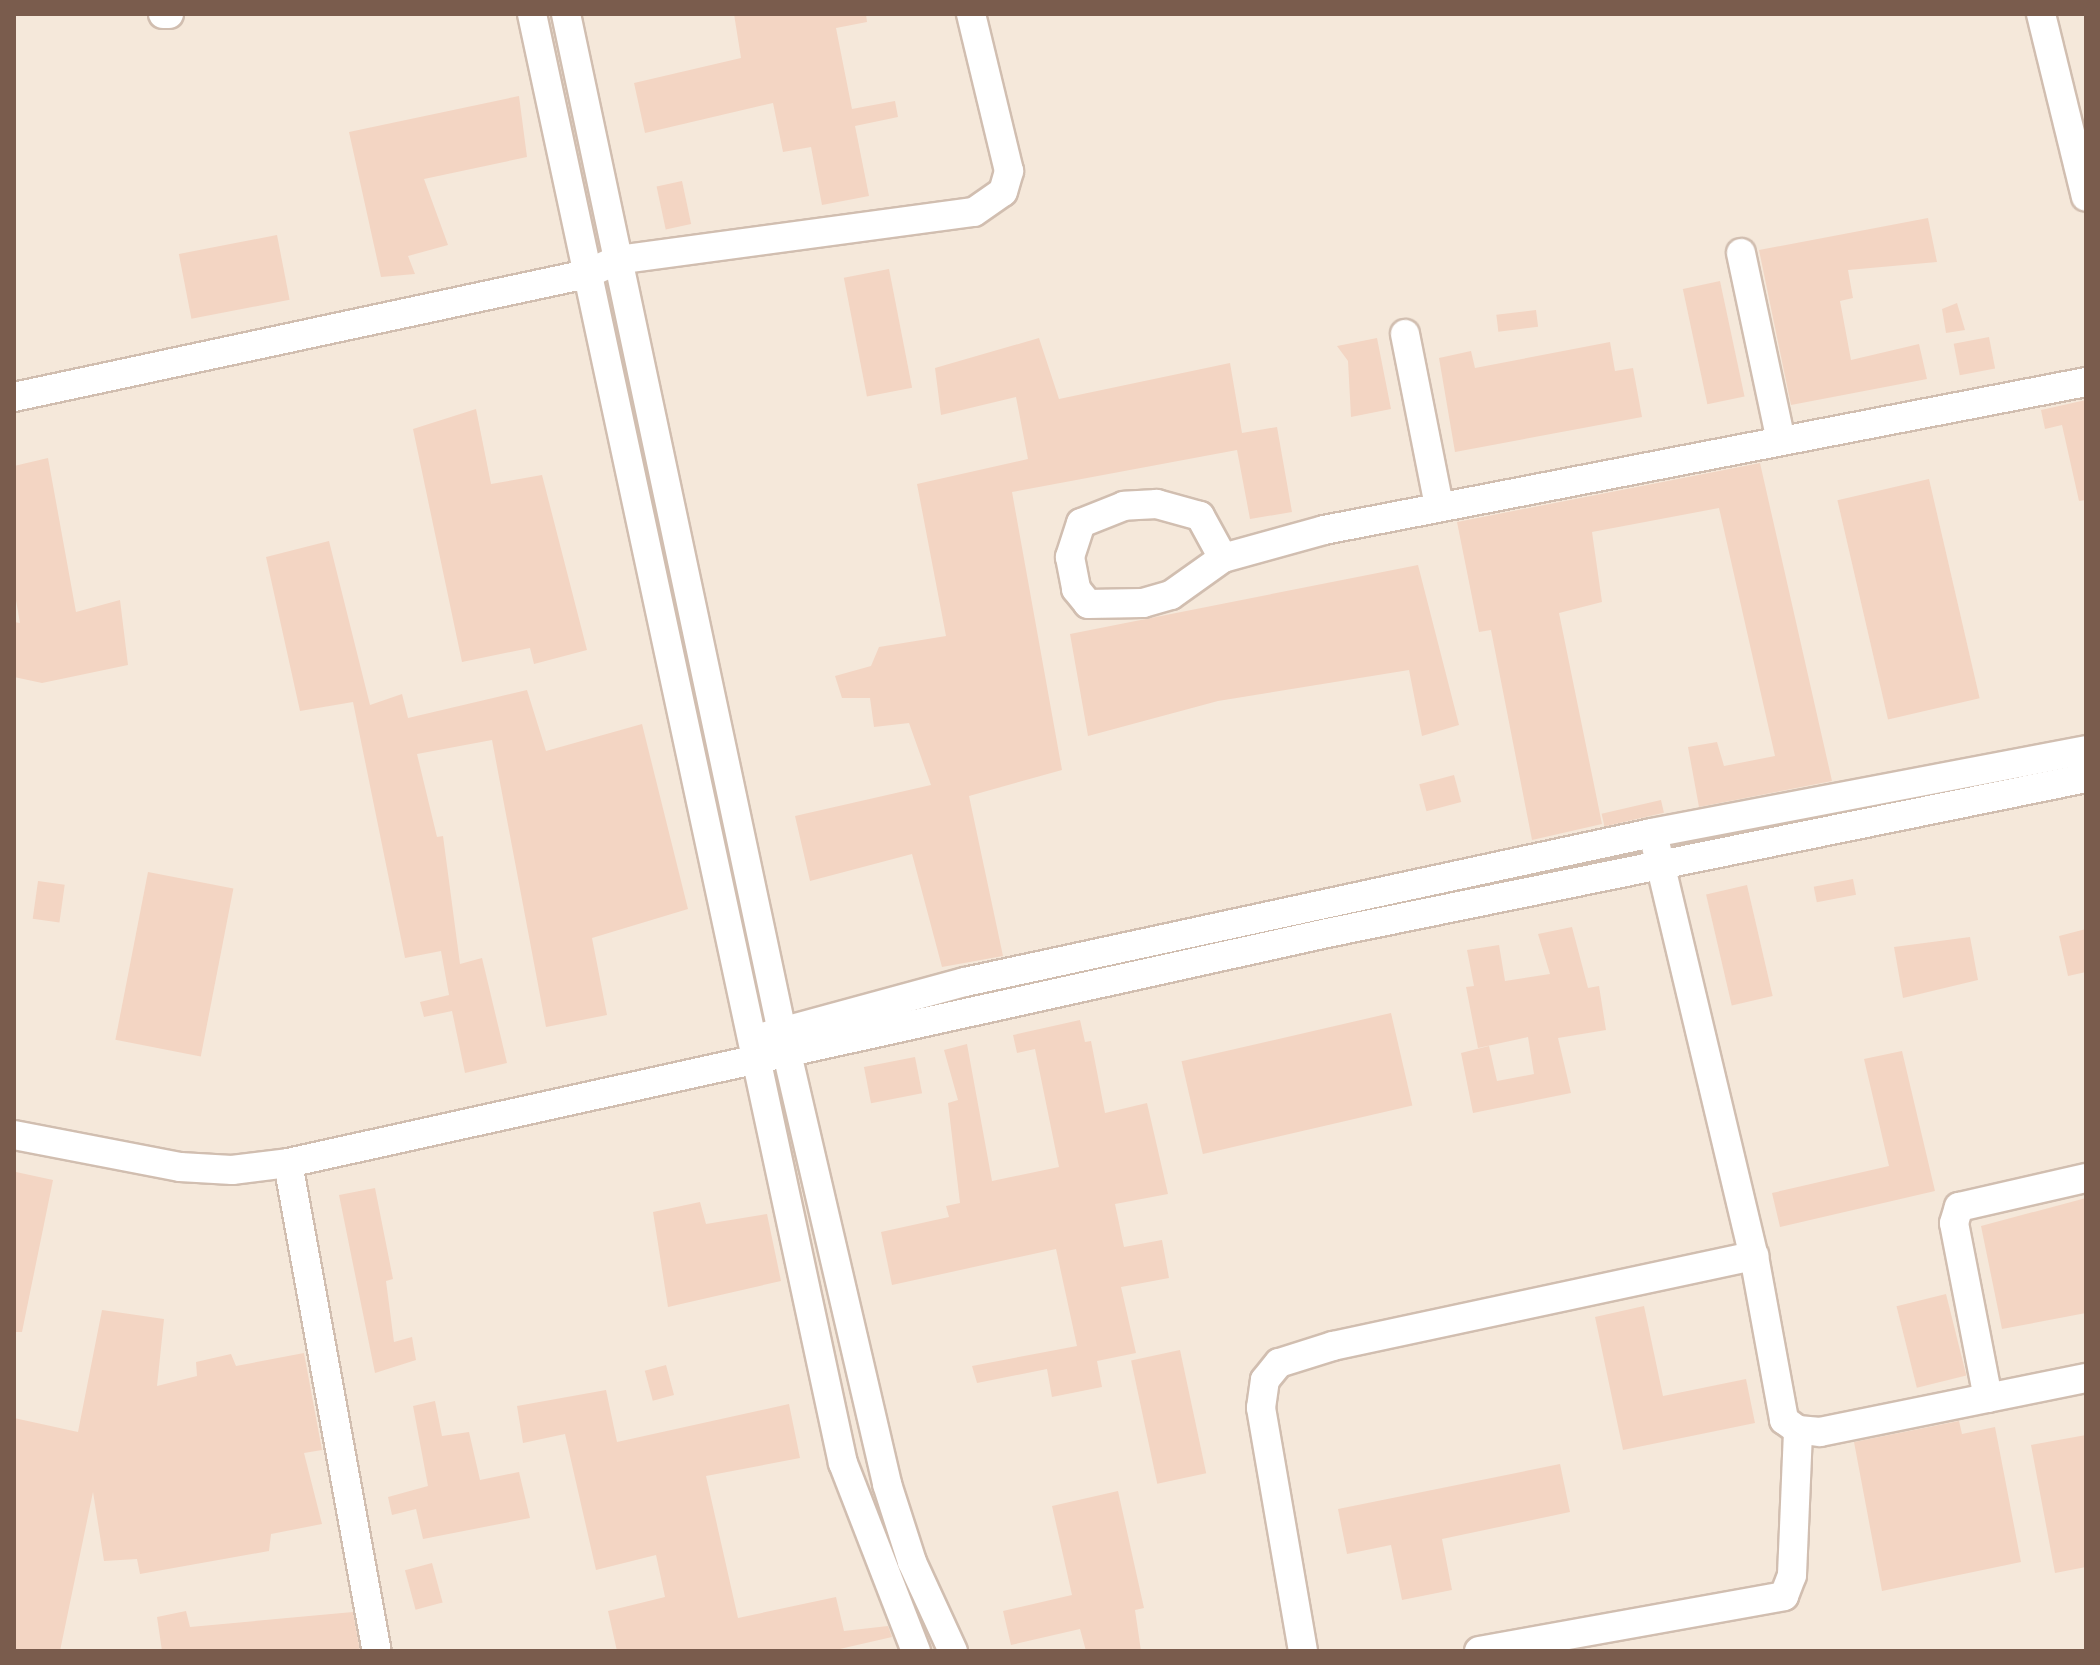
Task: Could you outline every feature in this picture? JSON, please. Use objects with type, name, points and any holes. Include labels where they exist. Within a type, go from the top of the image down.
[{"type":"street","points":[[532,14],[843,1463],[916,1651]]},
{"type":"street","points":[[566,14],[785,1044],[887,1484],[912,1562],[953,1651]]},
{"type":"street","points":[[14,397],[587,274],[617,260],[974,212],[996,201],[1009,171],[971,14]]},
{"type":"street","points":[[2041,14],[2086,197]]},
{"type":"street","points":[[1741,253],[1780,437]]},
{"type":"street","points":[[1405,334],[1439,505]]},
{"type":"street","points":[[1223,558],[1200,516],[1157,504],[1124,506],[1081,523],[1070,557],[1081,599],[1113,606],[1171,595],[1223,558],[1439,505],[1780,437],[2086,382]]},
{"type":"street","points":[[14,1135],[180,1167],[232,1170],[288,1163],[722,1063],[968,996],[1110,953],[1660,865],[1856,808],[2086,750]]},
{"type":"street","points":[[968,996],[1114,982],[1323,920],[1652,833],[2086,778]]},
{"type":"street","points":[[1479,1651],[1784,1596],[1792,1575],[1798,1430],[1776,1402],[1754,1256],[1652,833]]},
{"type":"street","points":[[1110,953],[1114,982]]},
{"type":"street","points":[[288,1163],[377,1651]]},
{"type":"street","points":[[1988,1398],[1954,1223],[1959,1207],[2086,1178]]},
{"type":"street","points":[[1303,1651],[1261,1408],[1265,1380],[1279,1363],[1333,1346],[1754,1256]]},
{"type":"street","points":[[1798,1430],[1820,1432],[2086,1378]]},
{"type":"shaded area","points":[[14,14],[2086,14],[2086,1651],[14,1651]]},
{"type":"building","points":[[734,14],[866,14],[867,22],[836,28],[852,109],[895,101],[898,117],[855,126],[869,196],[822,205],[811,147],[783,152],[773,103],[645,133],[634,83],[741,58]]},
{"type":"building","points":[[519,96],[527,157],[424,179],[448,245],[408,256],[415,274],[381,277],[349,132]]},
{"type":"building","points":[[682,181],[691,224],[666,229],[657,186]]},
{"type":"building","points":[[1928,218],[1937,262],[1848,270],[1853,298],[1840,301],[1851,360],[1919,344],[1927,379],[1791,405],[1759,250]]},
{"type":"building","points":[[277,235],[290,300],[191,319],[179,254]]},
{"type":"building","points":[[889,269],[912,388],[867,397],[844,278]]},
{"type":"building","points":[[1720,281],[1745,396],[1707,404],[1683,289]]},
{"type":"building","points":[[1957,303],[1965,330],[1946,333],[1942,309]]},
{"type":"building","points":[[1536,310],[1538,327],[1498,332],[1496,315]]},
{"type":"building","points":[[1989,337],[1995,368],[1960,375],[1954,344]]},
{"type":"building","points":[[1039,338],[1059,399],[1230,363],[1242,433],[1277,427],[1292,512],[1250,519],[1237,450],[1012,492],[1062,770],[969,796],[1003,956],[942,967],[912,854],[810,881],[795,816],[931,785],[909,723],[874,727],[870,698],[842,698],[835,676],[871,666],[879,647],[946,636],[917,484],[1028,459],[1016,397],[941,415],[935,368]]},
{"type":"building","points":[[1377,338],[1391,409],[1351,417],[1348,361],[1337,346]]},
{"type":"building","points":[[1610,342],[1615,371],[1633,368],[1642,417],[1455,452],[1439,358],[1471,351],[1475,368]]},
{"type":"building","points":[[2086,400],[2086,500],[2079,501],[2062,425],[2045,429],[2041,410]]},
{"type":"building","points":[[476,409],[491,484],[542,475],[587,650],[534,664],[530,648],[462,662],[413,429]]},
{"type":"building","points":[[48,458],[76,612],[120,600],[128,665],[42,683],[14,677],[14,622],[20,623],[14,589],[14,466]]},
{"type":"building","points":[[1760,463],[1832,781],[1699,807],[1688,747],[1717,742],[1724,766],[1775,756],[1719,508],[1592,532],[1602,602],[1559,613],[1602,824],[1532,840],[1491,630],[1479,632],[1457,522]]},
{"type":"building","points":[[1929,479],[1980,698],[1888,719],[1837,500]]},
{"type":"building","points":[[329,541],[370,705],[402,694],[408,718],[527,690],[546,751],[642,724],[688,909],[592,938],[607,1015],[546,1027],[492,740],[417,754],[437,837],[443,836],[460,964],[482,958],[507,1063],[465,1073],[452,1011],[424,1017],[420,1002],[449,995],[441,951],[405,958],[353,702],[300,711],[266,557]]},
{"type":"building","points":[[1418,565],[1459,725],[1422,736],[1409,670],[1218,701],[1088,736],[1070,634]]},
{"type":"building","points":[[1454,775],[1461,802],[1426,811],[1419,784]]},
{"type":"building","points":[[1661,800],[1664,813],[1604,826],[1602,814]]},
{"type":"building","points":[[148,872],[233,889],[201,1056],[115,1040]]},
{"type":"building","points":[[1853,879],[1856,895],[1817,902],[1814,887]]},
{"type":"building","points":[[38,881],[65,885],[59,922],[33,919]]},
{"type":"building","points":[[1747,885],[1773,996],[1732,1006],[1706,894]]},
{"type":"building","points":[[1572,927],[1588,988],[1599,986],[1606,1030],[1558,1038],[1571,1093],[1473,1113],[1461,1053],[1489,1046],[1497,1081],[1534,1074],[1528,1037],[1478,1048],[1466,987],[1474,986],[1467,950],[1499,945],[1505,981],[1550,974],[1538,934]]},
{"type":"building","points":[[2086,929],[2086,972],[2068,976],[2059,936]]},
{"type":"building","points":[[1970,937],[1978,980],[1903,998],[1894,947]]},
{"type":"building","points":[[1391,1013],[1412,1106],[1203,1154],[1182,1061]]},
{"type":"building","points":[[1080,1020],[1085,1042],[1091,1041],[1105,1113],[1147,1103],[1168,1194],[1115,1204],[1124,1247],[1162,1240],[1169,1278],[1121,1287],[1136,1353],[1097,1361],[1102,1387],[1052,1397],[1047,1369],[977,1383],[972,1366],[1077,1346],[1056,1249],[892,1285],[881,1232],[949,1217],[946,1206],[960,1203],[948,1103],[958,1100],[944,1050],[967,1044],[992,1181],[1059,1167],[1035,1049],[1017,1053],[1013,1035]]},
{"type":"building","points":[[1902,1051],[1935,1191],[1780,1227],[1772,1193],[1889,1166],[1864,1059]]},
{"type":"building","points":[[915,1057],[922,1093],[871,1103],[864,1067]]},
{"type":"building","points":[[16,1172],[53,1180],[22,1332],[14,1332]]},
{"type":"building","points":[[375,1188],[393,1279],[386,1281],[394,1342],[412,1337],[416,1360],[375,1373],[339,1195]]},
{"type":"building","points":[[2086,1198],[2086,1313],[2002,1329],[1981,1226]]},
{"type":"building","points":[[700,1202],[706,1224],[767,1214],[781,1281],[668,1307],[653,1212]]},
{"type":"building","points":[[1946,1294],[1966,1376],[1917,1388],[1897,1306]]},
{"type":"building","points":[[1644,1306],[1663,1396],[1746,1379],[1755,1423],[1623,1450],[1595,1317]]},
{"type":"building","points":[[102,1310],[164,1319],[157,1386],[197,1376],[196,1362],[231,1354],[236,1366],[304,1353],[322,1450],[304,1453],[322,1524],[271,1534],[269,1551],[140,1574],[137,1559],[104,1561],[93,1492],[60,1651],[14,1651],[14,1418],[78,1432]]},
{"type":"building","points":[[1180,1350],[1206,1473],[1157,1484],[1131,1360]]},
{"type":"building","points":[[666,1365],[674,1395],[653,1401],[645,1371]]},
{"type":"building","points":[[606,1390],[617,1442],[789,1404],[800,1458],[706,1476],[738,1618],[836,1597],[844,1631],[888,1626],[892,1637],[831,1651],[617,1651],[608,1611],[665,1597],[656,1555],[596,1570],[565,1434],[523,1443],[517,1406]]},
{"type":"building","points":[[435,1401],[442,1436],[469,1432],[480,1480],[519,1472],[530,1518],[423,1539],[416,1509],[392,1515],[388,1497],[428,1486],[413,1406]]},
{"type":"building","points":[[1959,1421],[1962,1434],[1995,1427],[2021,1562],[1882,1591],[1854,1442]]},
{"type":"building","points":[[2086,1435],[2086,1567],[2055,1573],[2031,1445]]},
{"type":"building","points":[[1560,1464],[1570,1512],[1442,1539],[1452,1590],[1402,1600],[1391,1545],[1347,1554],[1338,1509]]},
{"type":"building","points":[[1118,1491],[1144,1608],[1135,1610],[1141,1651],[1086,1651],[1080,1629],[1011,1645],[1003,1611],[1072,1595],[1052,1506]]},
{"type":"building","points":[[432,1563],[443,1603],[416,1610],[405,1570]]},
{"type":"building","points":[[186,1611],[190,1627],[353,1612],[360,1651],[162,1651],[157,1617]]}]
